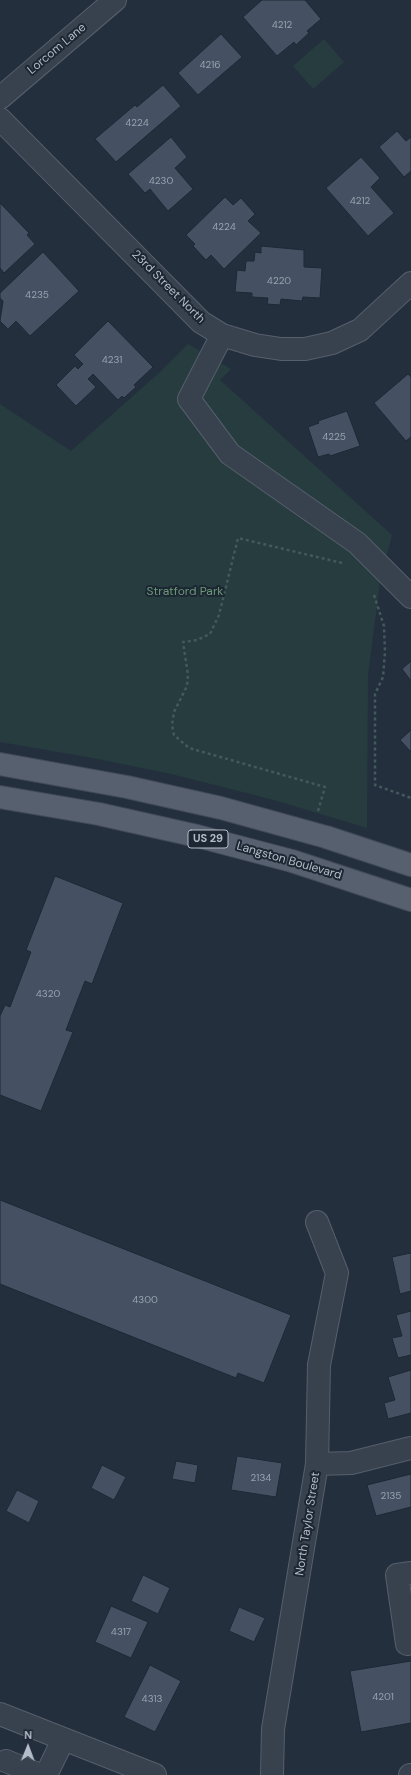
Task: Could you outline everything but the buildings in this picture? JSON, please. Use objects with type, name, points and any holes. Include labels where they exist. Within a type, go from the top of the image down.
[{"type":"main road","points":[[0,764],[76,776],[206,804],[318,835],[411,865]]},
{"type":"main road","name":"Langston Boulevard","points":[[0,797],[99,814],[197,836],[292,861],[411,900]]},
{"type":"street","name":"Lorcom Lane","points":[[0,98],[115,0]]},
{"type":"street","name":"23rd Street North","points":[[0,119],[201,322],[222,336],[255,345],[281,349],[305,349],[332,343],[360,330],[411,283]]},
{"type":"street","points":[[222,336],[189,399],[230,454],[357,543],[411,597]]},
{"type":"street","name":"North Taylor Street","points":[[272,1775],[274,1729],[318,1464],[318,1365],[337,1273],[317,1222]]},
{"type":"street","points":[[318,1464],[351,1463],[411,1448]]},
{"type":"street","points":[[411,1573],[397,1575],[407,1644],[411,1643]]},
{"type":"street","points":[[0,1714],[155,1775]]},
{"type":"street","points":[[46,1775],[63,1740]]},
{"type":"street","points":[[6,1761],[40,1775]]},
{"type":"path","points":[[318,812],[325,787],[189,748],[174,735],[172,724],[174,712],[187,686],[188,675],[183,642],[197,640],[210,634],[219,616],[238,538],[346,564],[346,560]]},
{"type":"path","points":[[372,590],[384,626],[385,652],[383,677],[375,694],[375,786],[411,798]]},
{"type":"green space","points":[[324,39],[344,62],[313,89],[293,66]]},
{"type":"green space","name":"Stratford Park","points":[[188,344],[231,369],[220,380],[392,535],[380,582],[368,675],[367,828],[274,800],[171,774],[93,758],[0,742],[0,404],[71,451],[160,372]]}]
